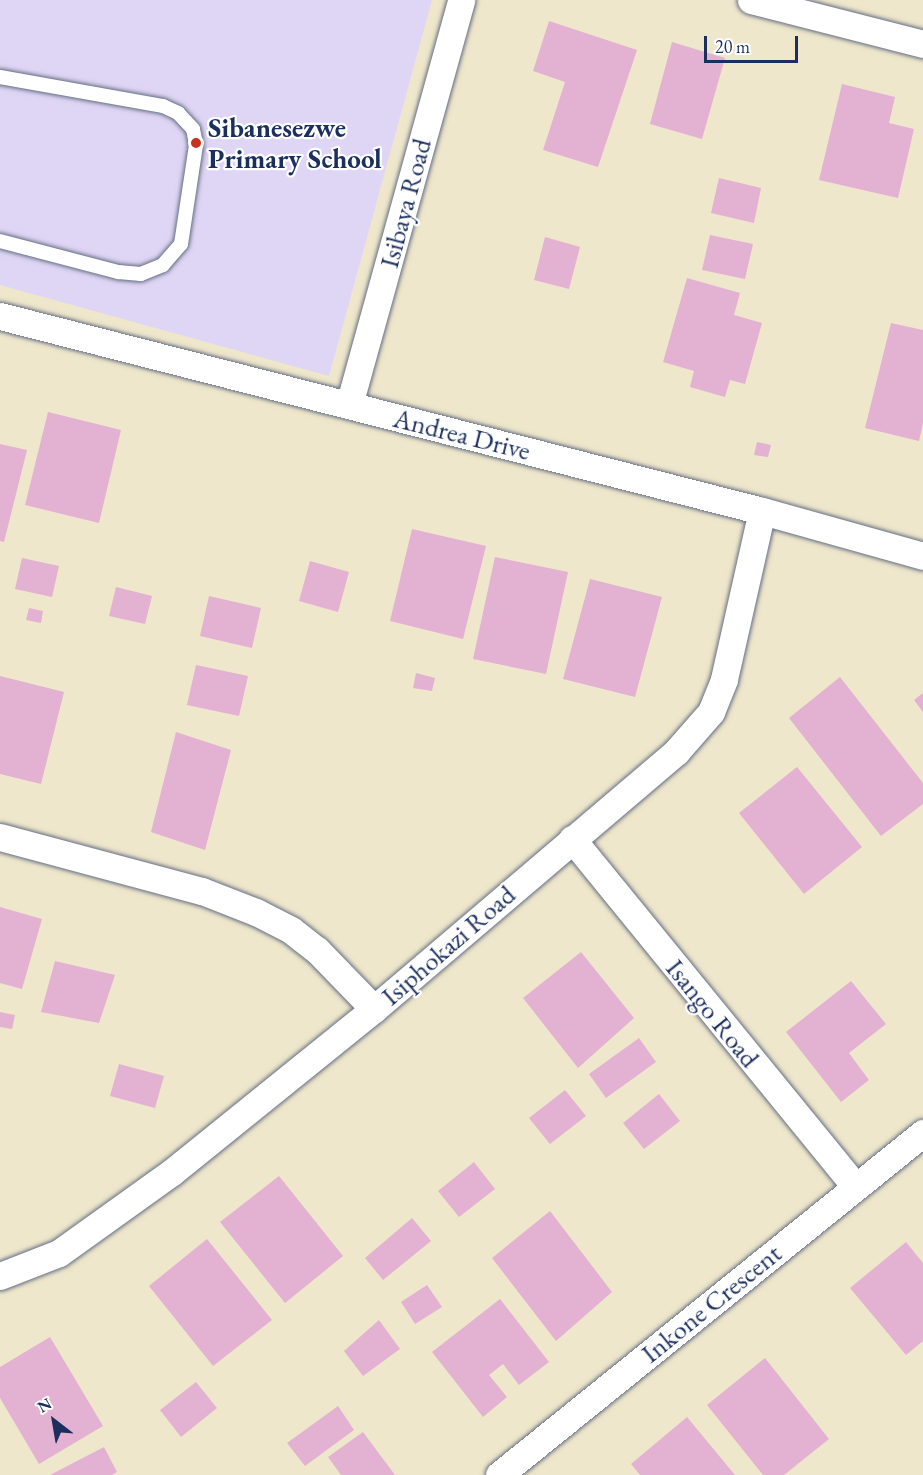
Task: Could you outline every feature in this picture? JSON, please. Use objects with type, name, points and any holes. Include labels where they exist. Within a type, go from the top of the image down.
[{"type":"street","name":"Isibaya Road","points":[[349,405],[461,0]]},
{"type":"street","points":[[751,0],[923,44]]},
{"type":"street","name":"Andrea Drive","points":[[0,316],[762,511],[923,556]]},
{"type":"street","name":"Isiphokazi Road","points":[[0,1276],[59,1253],[172,1172],[374,1009],[676,752],[711,712],[724,680],[762,511]]},
{"type":"street","points":[[0,837],[202,891],[256,912],[291,930],[317,950],[374,1009]]},
{"type":"street","name":"Isango Road","points":[[572,839],[855,1186]]},
{"type":"street","name":"Inkone Crescent","points":[[499,1475],[923,1133]]},
{"type":"lane","points":[[0,77],[163,106],[178,113],[193,129],[196,145],[181,244],[164,265],[141,273],[118,272],[0,241]]},
{"type":"shaded area","name":"Sibanesezwe Primary School","points":[[0,0],[432,0],[329,376],[0,285]]},
{"type":"building","points":[[549,21],[637,50],[598,167],[543,150],[565,82],[533,71]]},
{"type":"building","points":[[672,42],[725,58],[702,139],[650,124]]},
{"type":"building","points":[[842,84],[895,97],[889,123],[914,129],[898,198],[819,180]]},
{"type":"building","points":[[719,178],[761,188],[754,223],[711,213]]},
{"type":"building","points":[[710,235],[753,244],[745,279],[702,270]]},
{"type":"building","points":[[545,237],[580,247],[569,289],[534,280]]},
{"type":"building","points":[[687,278],[740,293],[734,315],[762,323],[745,384],[730,380],[725,397],[690,387],[694,371],[663,362]]},
{"type":"building","points":[[891,323],[923,330],[923,423],[919,441],[865,428]]},
{"type":"building","points":[[48,412],[121,430],[99,523],[25,505]]},
{"type":"building","points":[[757,442],[771,445],[768,457],[754,455]]},
{"type":"building","points":[[0,444],[27,450],[4,542],[0,541]]},
{"type":"building","points":[[412,529],[486,546],[463,639],[390,621]]},
{"type":"building","points":[[495,557],[568,572],[546,674],[473,659]]},
{"type":"building","points":[[22,558],[59,566],[52,597],[15,589]]},
{"type":"building","points":[[310,561],[349,572],[338,612],[299,601]]},
{"type":"building","points":[[590,579],[662,597],[635,697],[563,679]]},
{"type":"building","points":[[116,587],[152,596],[145,624],[109,616]]},
{"type":"building","points":[[209,596],[261,608],[252,648],[200,636]]},
{"type":"building","points":[[29,608],[43,611],[41,623],[26,620]]},
{"type":"building","points":[[196,665],[248,676],[239,716],[187,705]]},
{"type":"building","points":[[416,673],[435,678],[432,691],[413,688]]},
{"type":"building","points":[[0,676],[64,692],[41,784],[0,774]]},
{"type":"building","points":[[840,677],[923,783],[923,804],[881,836],[789,718]]},
{"type":"building","points":[[923,693],[923,712],[914,700]]},
{"type":"building","points":[[176,732],[231,750],[205,850],[151,832]]},
{"type":"building","points":[[797,767],[862,847],[804,894],[739,813]]},
{"type":"building","points":[[0,907],[42,919],[22,989],[0,983]]},
{"type":"building","points":[[581,952],[634,1018],[578,1068],[523,998]]},
{"type":"building","points":[[55,961],[115,975],[99,1023],[41,1012]]},
{"type":"building","points":[[851,981],[886,1024],[849,1053],[869,1080],[841,1102],[786,1032]]},
{"type":"building","points":[[0,1012],[15,1015],[12,1029],[0,1027]]},
{"type":"building","points":[[639,1038],[656,1062],[606,1098],[589,1074]]},
{"type":"building","points":[[119,1064],[164,1076],[155,1108],[110,1096]]},
{"type":"building","points":[[565,1090],[586,1116],[550,1144],[529,1118]]},
{"type":"building","points":[[659,1094],[680,1121],[644,1149],[623,1123]]},
{"type":"building","points":[[474,1162],[495,1189],[459,1217],[438,1191]]},
{"type":"building","points":[[279,1176],[343,1256],[285,1303],[220,1222]]},
{"type":"building","points":[[550,1211],[612,1292],[556,1341],[492,1258]]},
{"type":"building","points":[[412,1218],[431,1241],[383,1280],[365,1258]]},
{"type":"building","points":[[207,1239],[272,1320],[213,1366],[149,1286]]},
{"type":"building","points":[[906,1242],[923,1263],[923,1341],[906,1355],[850,1288]]},
{"type":"building","points":[[427,1285],[442,1307],[415,1324],[401,1302]]},
{"type":"building","points":[[500,1299],[549,1362],[519,1385],[503,1364],[489,1375],[507,1397],[483,1417],[432,1352]]},
{"type":"building","points":[[379,1320],[400,1349],[363,1376],[344,1351]]},
{"type":"building","points":[[50,1337],[103,1426],[39,1464],[0,1398],[0,1367]]},
{"type":"building","points":[[765,1358],[829,1439],[784,1475],[763,1475],[707,1405]]},
{"type":"building","points":[[196,1382],[217,1408],[181,1437],[160,1410]]},
{"type":"building","points":[[338,1406],[354,1430],[305,1466],[287,1443]]},
{"type":"building","points":[[687,1417],[735,1475],[640,1475],[631,1464]]},
{"type":"building","points":[[363,1432],[395,1475],[341,1475],[328,1457]]},
{"type":"building","points":[[104,1447],[117,1472],[112,1475],[50,1475]]},
{"type":"place","name":"Sibanesezwe Primary School","points":[[196,143]]}]
